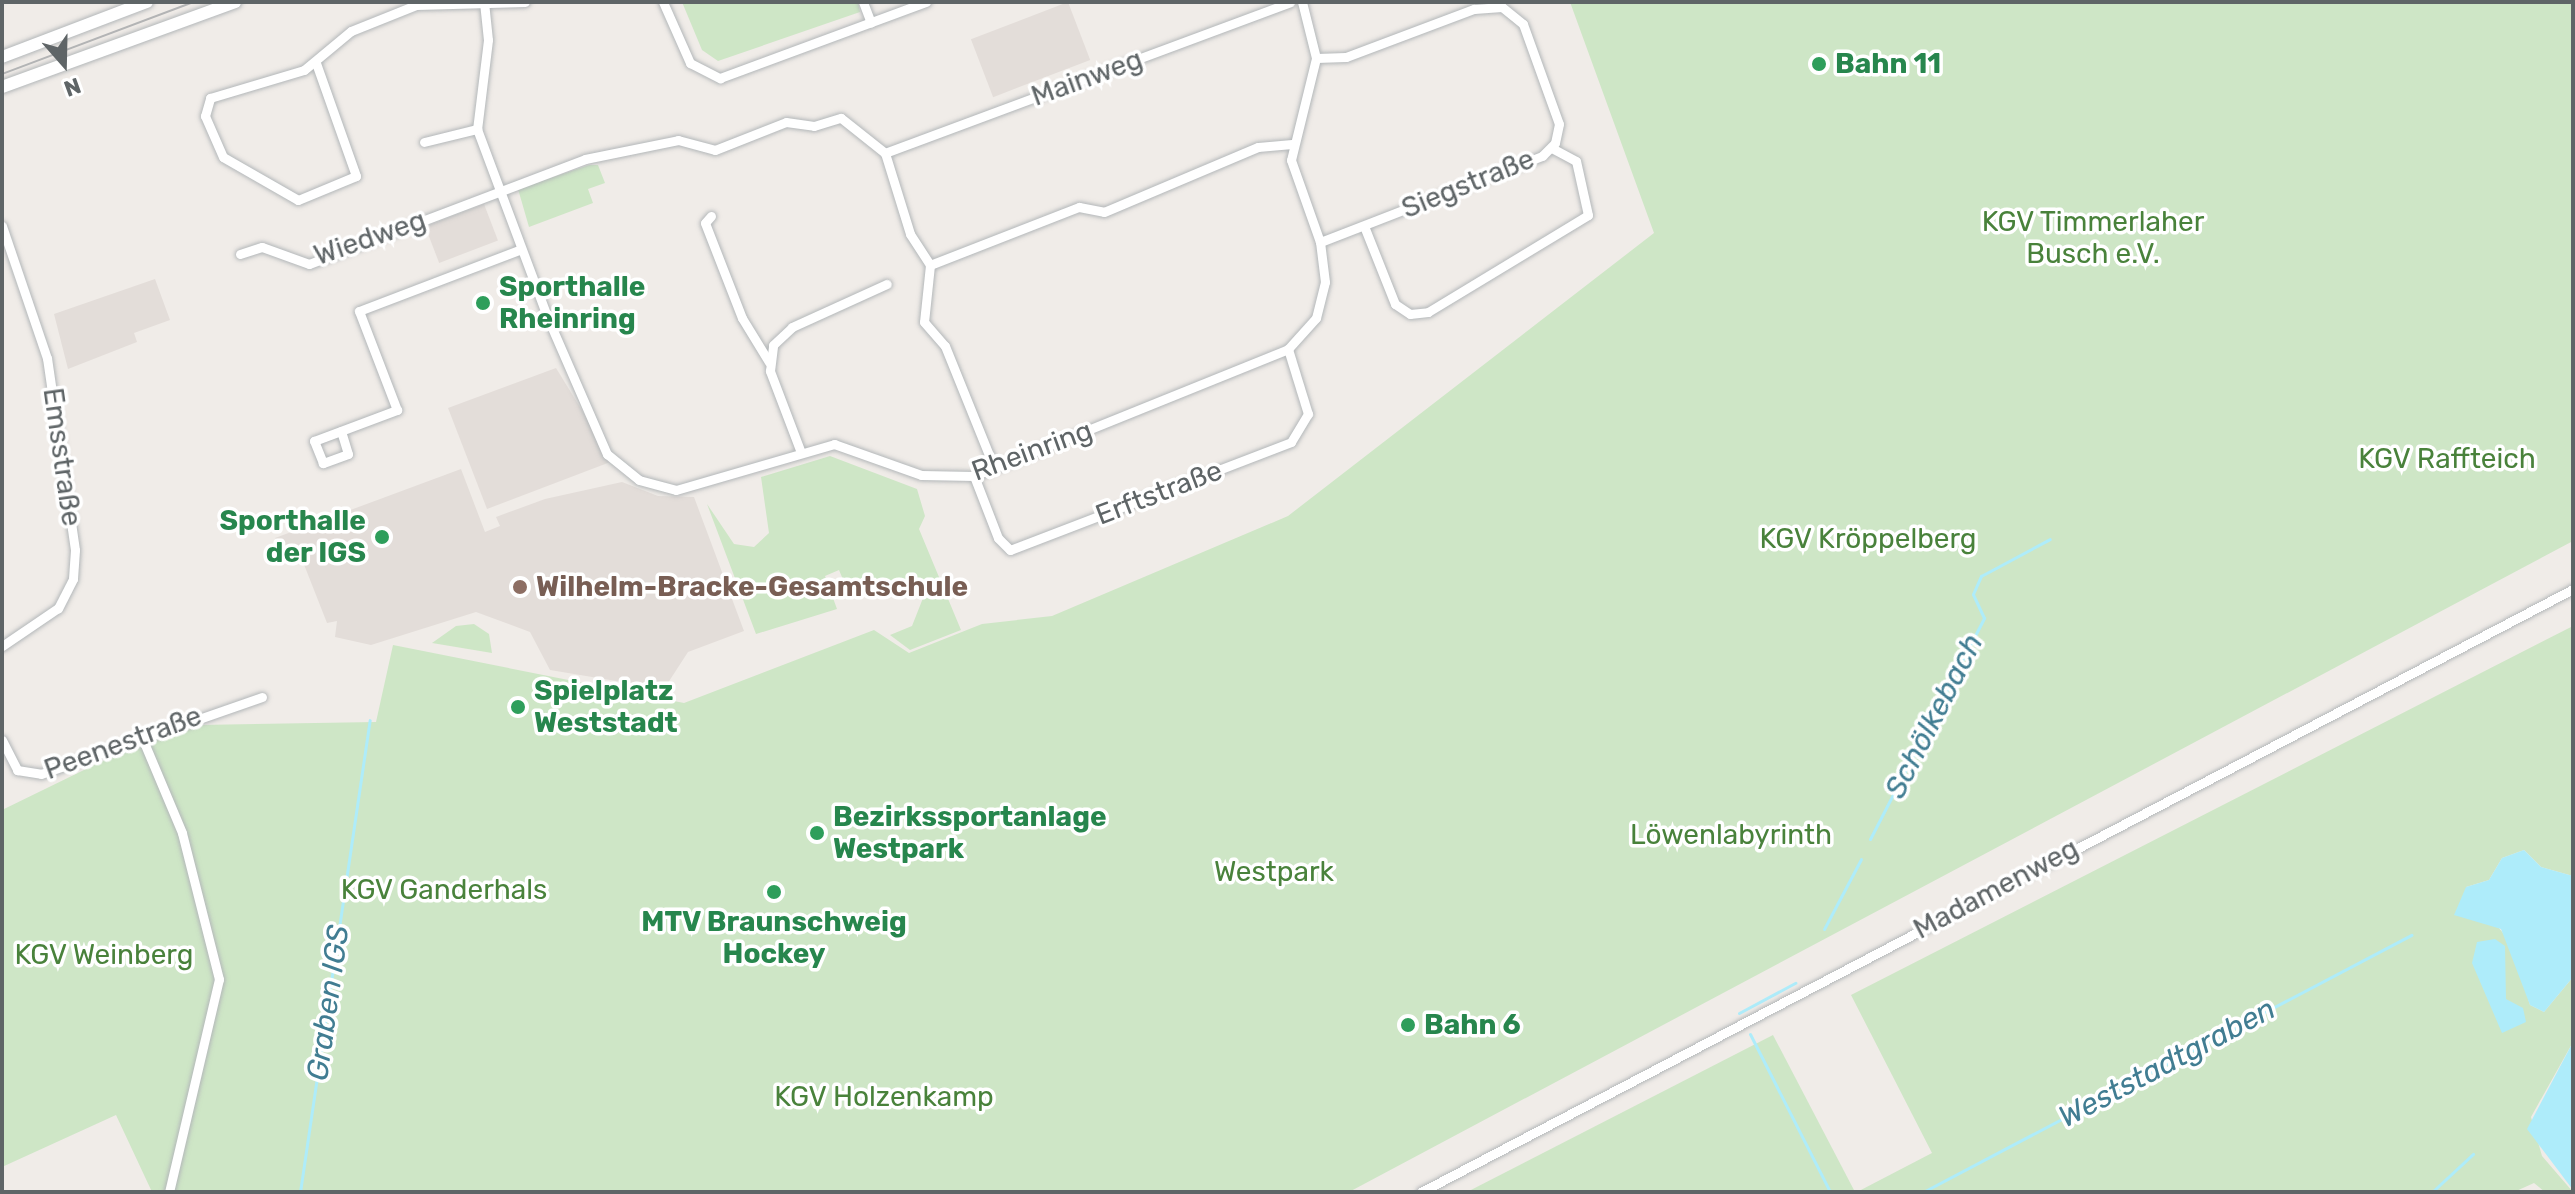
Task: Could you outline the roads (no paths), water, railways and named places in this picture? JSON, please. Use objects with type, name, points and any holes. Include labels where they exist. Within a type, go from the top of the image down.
[{"type":"street","points":[[2,57],[147,2]]},
{"type":"street","points":[[2,87],[235,2]]},
{"type":"street","points":[[316,63],[356,176],[298,200],[223,157],[205,116],[210,98],[227,99],[316,63],[351,31],[416,5],[525,2]]},
{"type":"street","points":[[663,2],[690,63],[720,78],[926,2]]},
{"type":"street","points":[[863,2],[871,23]]},
{"type":"street","name":"Mainweg","points":[[885,153],[1290,2]]},
{"type":"street","points":[[1288,349],[1322,300],[1320,242],[1295,175],[1292,144],[1316,58],[1302,2]]},
{"type":"street","name":"Rheinring","points":[[485,5],[477,129],[597,439],[626,473],[655,487],[689,490],[800,450],[849,446],[921,475],[974,476],[1288,349]]},
{"type":"street","name":"Siegstraße","points":[[1316,58],[1346,57],[1474,9],[1502,7],[1523,24],[1558,113],[1552,148],[1320,242]]},
{"type":"street","name":"Wiedweg","points":[[240,254],[262,247],[309,264],[585,159],[678,140],[715,150],[786,122],[814,126],[841,118],[885,153]]},
{"type":"street","points":[[424,142],[477,129]]},
{"type":"street","points":[[930,265],[1079,207],[1104,212],[1258,147],[1292,144]]},
{"type":"street","points":[[1364,226],[1395,304],[1410,314],[1428,312],[1588,215],[1576,161],[1552,148]]},
{"type":"street","points":[[885,153],[910,234],[930,265],[924,322],[945,346],[994,467]]},
{"type":"street","points":[[711,216],[705,223],[742,318],[769,362],[800,450]]},
{"type":"street","name":"Emsstraße","points":[[2,226],[47,358],[75,550],[73,579],[58,608],[2,646]]},
{"type":"street","points":[[341,431],[397,410],[359,311],[521,249]]},
{"type":"street","points":[[769,362],[773,345],[792,327],[887,284]]},
{"type":"street","name":"Erftstraße","points":[[974,476],[998,538],[1010,550],[1291,442],[1308,414],[1288,349]]},
{"type":"street","name":"Madamenweg","points":[[1421,1192],[2573,589]]},
{"type":"street","name":"Peenestraße","points":[[2,740],[13,766],[29,776],[143,740],[191,716],[262,697]]},
{"type":"street","points":[[143,740],[182,833],[219,979],[169,1192]]},
{"type":"water","points":[[2524,850],[2541,867],[2573,876],[2573,977],[2544,1012],[2530,1005],[2501,929],[2454,915],[2466,887],[2489,880],[2502,858]]},
{"type":"water","points":[[2495,939],[2505,946],[2506,999],[2523,1008],[2526,1022],[2502,1033],[2472,963],[2477,942]]},
{"type":"water","points":[[2573,1042],[2573,1190],[2527,1129]]},
{"type":"waterway","name":"Schölkebach","points":[[1870,839],[1984,618],[1973,594],[1981,576],[2050,539]]},
{"type":"waterway","name":"Graben IGS","points":[[300,1192],[370,720]]},
{"type":"waterway","name":"Schölkebach","points":[[1824,929],[1861,859]]},
{"type":"waterway","name":"Weststadtgraben","points":[[1923,1192],[2411,935]]},
{"type":"waterway","name":"Schölkebach","points":[[1739,1013],[1795,983]]},
{"type":"waterway","name":"Schölkebach","points":[[1750,1034],[1830,1192]]},
{"type":"waterway","points":[[2432,1192],[2473,1154]]},
{"type":"tram line","points":[[2,74],[194,2]]},
{"type":"place","name":"Bahn 11","points":[[1819,64]]},
{"type":"place","name":"Sporthalle Rheinring","points":[[483,303]]},
{"type":"place","name":"Sporthalle der IGS","points":[[382,537]]},
{"type":"place","name":"Wilhelm-Bracke-Gesamtschule","points":[[520,587]]},
{"type":"place","name":"Spielplatz Weststadt","points":[[518,707]]},
{"type":"place","name":"Bezirkssportanlage Westpark","points":[[817,833]]},
{"type":"place","name":"MTV Braunschweig Hockey","points":[[774,892]]},
{"type":"place","name":"Bahn 6","points":[[1408,1025]]},
{"type":"park label","name":"KGV Timmerlaher Busch e.V.","points":[[2093,238]]},
{"type":"park label","name":"KGV Raffteich","points":[[2447,459]]},
{"type":"park label","name":"KGV Kröppelberg","points":[[1868,539]]},
{"type":"park label","name":"Löwenlabyrinth","points":[[1731,835]]},
{"type":"park label","name":"Westpark","points":[[1274,872]]},
{"type":"park label","name":"KGV Ganderhals","points":[[444,890]]},
{"type":"park label","name":"KGV Weinberg","points":[[104,955]]},
{"type":"park label","name":"KGV Holzenkamp","points":[[884,1097]]}]
